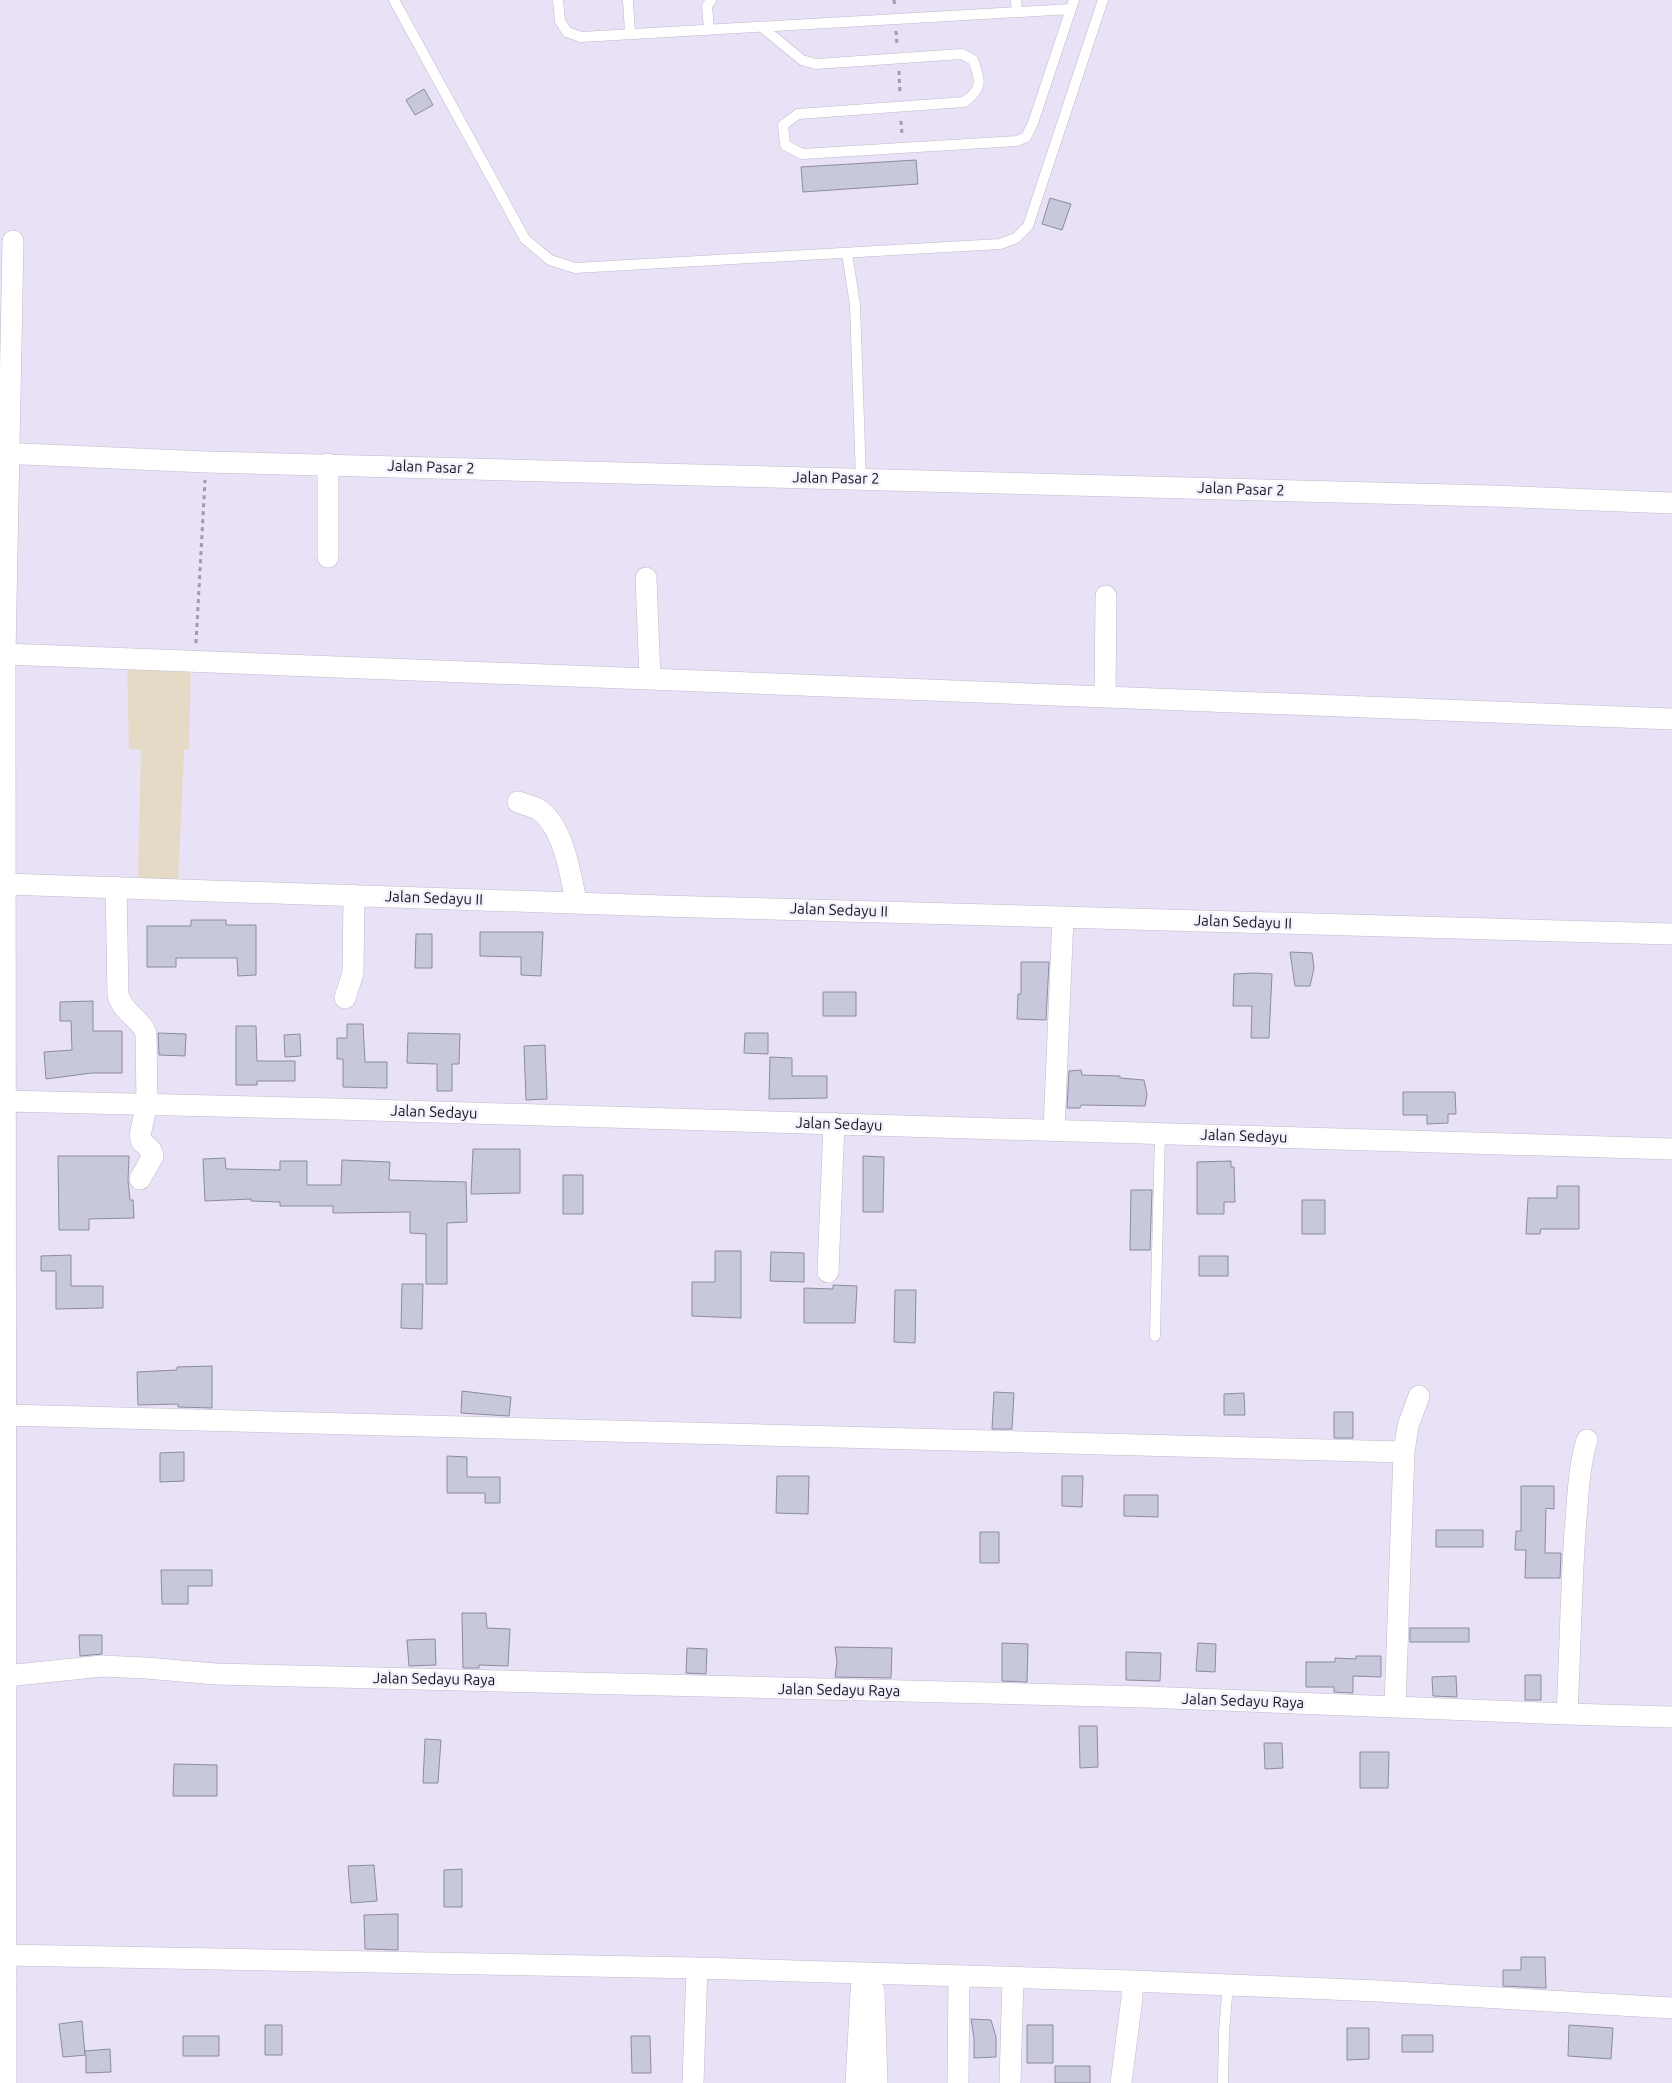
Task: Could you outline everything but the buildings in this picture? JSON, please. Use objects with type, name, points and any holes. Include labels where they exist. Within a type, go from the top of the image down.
[{"type":"street","points":[[6,2083],[3,2045],[6,1955],[3,1838],[6,1676],[3,1647],[3,1462],[6,1415],[3,1281],[6,1101],[5,654],[13,241]]},
{"type":"street","name":"Jalan Pasar 2","points":[[8,453],[206,462],[1491,496],[1672,503]]},
{"type":"street","points":[[328,464],[328,557]]},
{"type":"street","points":[[646,578],[650,679]]},
{"type":"street","points":[[1105,697],[1106,596]]},
{"type":"street","points":[[5,654],[1672,719]]},
{"type":"street","points":[[518,802],[537,809],[554,828],[561,841],[568,863],[576,902]]},
{"type":"street","name":"Jalan Sedayu II","points":[[5,884],[1672,934]]},
{"type":"street","points":[[116,887],[118,995],[123,1008],[145,1030],[147,1104],[140,1135],[142,1142],[151,1150],[153,1156],[140,1179]]},
{"type":"street","points":[[345,998],[353,973],[354,895]]},
{"type":"street","points":[[1054,1130],[1057,1022],[1063,917]]},
{"type":"street","name":"Jalan Sedayu","points":[[6,1101],[834,1123],[1672,1149]]},
{"type":"street","points":[[828,1272],[834,1123]]},
{"type":"street","points":[[1395,1707],[1404,1452],[1408,1426],[1420,1396]]},
{"type":"street","points":[[6,1415],[1404,1452]]},
{"type":"street","points":[[1567,1714],[1579,1476],[1582,1455],[1587,1440]]},
{"type":"street","name":"Jalan Sedayu Raya","points":[[6,1676],[45,1670],[102,1666],[216,1674],[1145,1697],[1672,1717]]},
{"type":"street","points":[[6,1955],[698,1968],[1228,1984],[1672,2008]]},
{"type":"street","points":[[693,2083],[698,1968]]},
{"type":"street","points":[[856,2083],[868,1974]]},
{"type":"street","points":[[868,1974],[877,2083]]},
{"type":"street","points":[[958,2083],[959,1976]]},
{"type":"street","points":[[1010,2083],[1013,1978]]},
{"type":"street","points":[[1121,2083],[1132,1981]]},
{"type":"lane","points":[[394,0],[525,239],[550,260],[574,268],[1000,244],[1016,238],[1028,226],[1103,0]]},
{"type":"lane","points":[[558,0],[560,21],[567,32],[581,36],[1018,12],[1072,4],[1033,123],[1026,137],[1018,140],[802,154],[785,146],[783,125],[798,114],[964,102],[976,94],[980,78],[973,60],[962,54],[816,64],[802,60],[762,27]]},
{"type":"lane","points":[[628,0],[630,34]]},
{"type":"lane","points":[[708,30],[707,6],[710,0]]},
{"type":"lane","points":[[1016,0],[1018,12]]},
{"type":"lane","points":[[847,252],[854,305],[861,479]]},
{"type":"lane","points":[[1154,1336],[1160,1133]]},
{"type":"lane","points":[[1223,2083],[1224,2032],[1228,1984]]},
{"type":"path","points":[[195,662],[206,462]]},
{"type":"shaded area","points":[[127,654],[191,656],[189,750],[184,750],[178,883],[138,882],[141,750],[129,749]]}]
